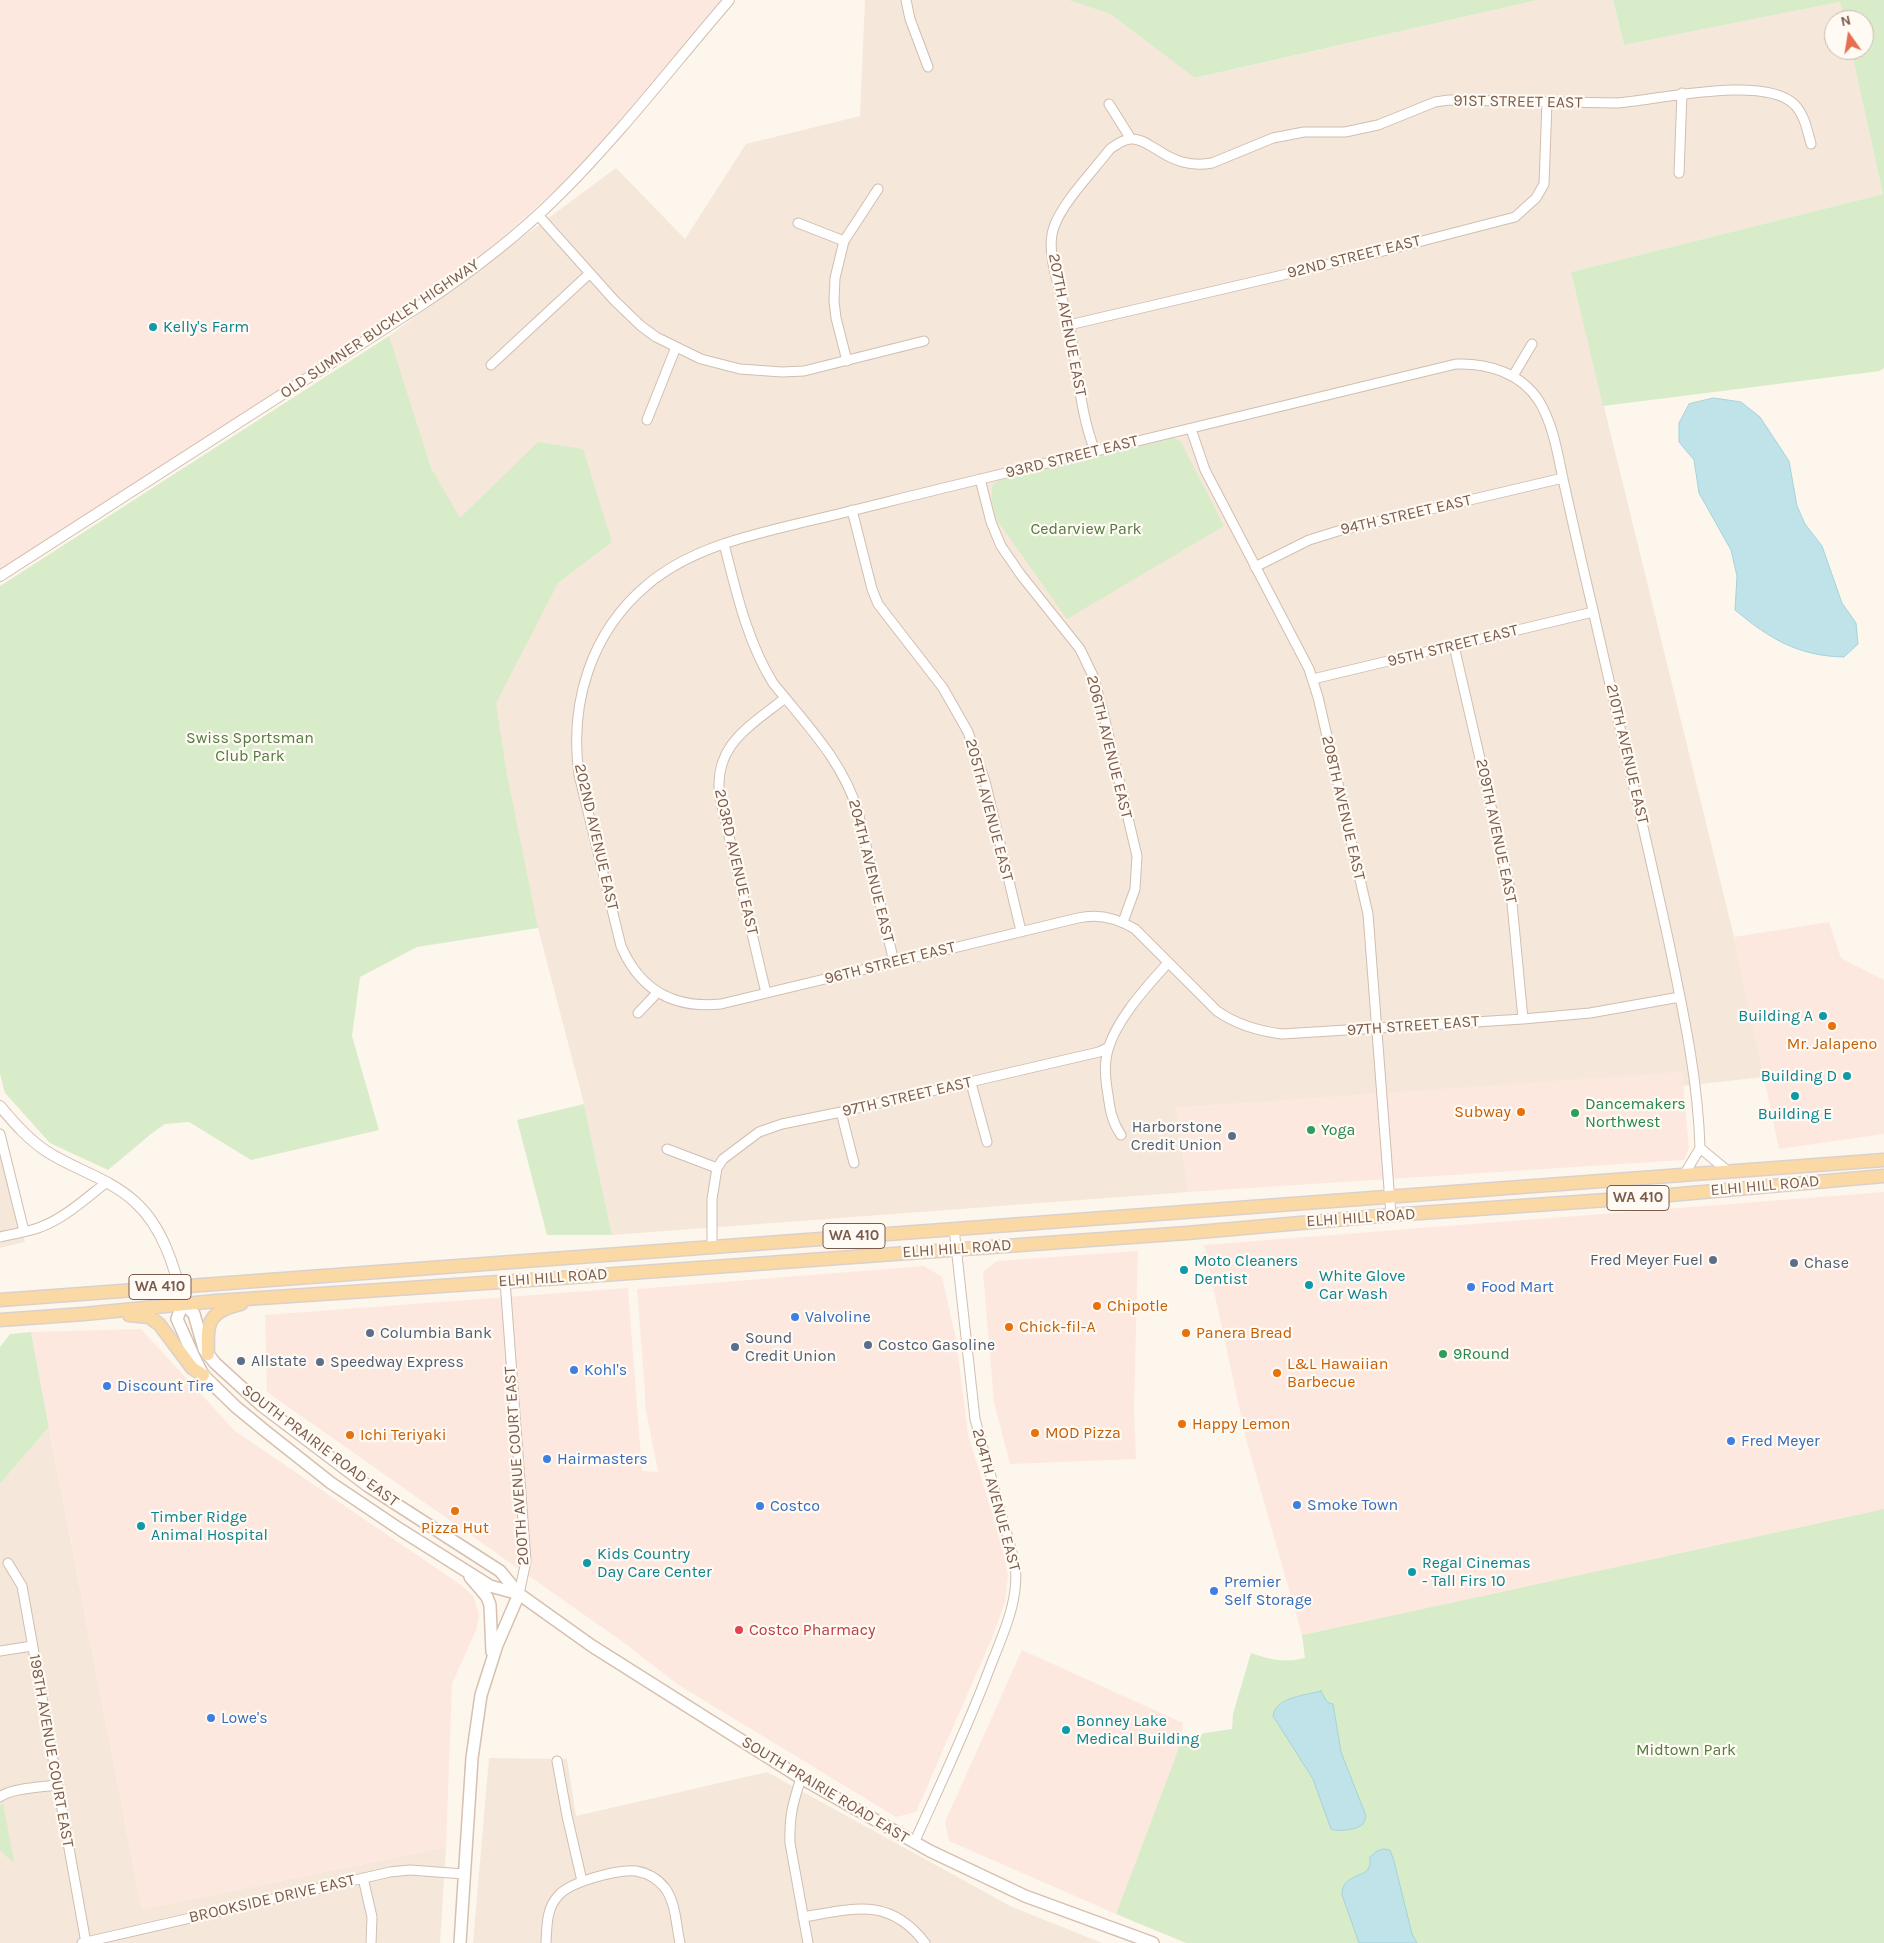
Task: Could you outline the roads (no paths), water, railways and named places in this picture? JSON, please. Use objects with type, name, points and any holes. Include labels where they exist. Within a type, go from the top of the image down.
[{"type":"main road","name":"ELHI HILL ROAD","points":[[0,1300],[1884,1160]]},
{"type":"main road","name":"ELHI HILL ROAD","points":[[0,1320],[290,1296],[1187,1233],[1391,1215],[1636,1198],[1884,1176]]},
{"type":"main road","points":[[208,1354],[207,1330],[210,1321],[223,1310],[239,1304],[290,1296]]},
{"type":"main road","name":"SOUTH PRAIRIE ROAD EAST","points":[[519,1594],[490,1586],[331,1484],[236,1406],[204,1374],[194,1357],[177,1319],[183,1304],[194,1314],[198,1334],[204,1349],[214,1363],[261,1406],[368,1486],[500,1571],[519,1594],[592,1646],[802,1778],[914,1842],[1025,1896],[1153,1943]]},
{"type":"main road","points":[[84,1314],[149,1317],[159,1324],[192,1368],[204,1374]]},
{"type":"main road","points":[[464,1570],[486,1597],[490,1605],[492,1660]]},
{"type":"main road","name":"200TH AVENUE COURT EAST","points":[[460,1943],[476,1724],[481,1695],[492,1660],[519,1594]]},
{"type":"street","name":"OLD SUMNER BUCKLEY HIGHWAY","points":[[0,576],[474,269],[538,215],[618,133],[729,0]]},
{"type":"street","points":[[906,0],[910,19],[928,67]]},
{"type":"street","name":"91ST STREET EAST","points":[[1131,138],[1148,144],[1178,162],[1201,165],[1212,163],[1273,138],[1304,132],[1345,132],[1378,125],[1435,102],[1449,100],[1617,104],[1682,93],[1728,90],[1773,93],[1786,98],[1801,113],[1811,144]]},
{"type":"street","points":[[1679,174],[1682,93]]},
{"type":"street","name":"92ND STREET EAST","points":[[1069,325],[1364,256],[1515,217],[1536,198],[1544,184],[1547,102]]},
{"type":"street","points":[[1109,104],[1131,138]]},
{"type":"street","name":"207TH AVENUE EAST","points":[[1095,451],[1090,439],[1069,325],[1053,258],[1051,239],[1054,227],[1067,204],[1110,149],[1119,142],[1131,138]]},
{"type":"street","points":[[847,361],[836,318],[834,301],[835,278],[844,241],[878,189]]},
{"type":"street","points":[[538,215],[614,300],[641,326],[676,347],[701,359],[758,371],[804,371],[924,340]]},
{"type":"street","points":[[798,223],[844,241]]},
{"type":"street","points":[[491,365],[590,273]]},
{"type":"street","points":[[1513,376],[1532,344]]},
{"type":"street","points":[[646,420],[676,347]]},
{"type":"street","name":"93RD STREET EAST","points":[[617,616],[632,598],[665,571],[681,561],[724,544],[852,510],[1456,364],[1471,364],[1500,370],[1513,376]]},
{"type":"street","name":"210TH AVENUE EAST","points":[[1513,376],[1532,392],[1550,422],[1645,828],[1695,1078],[1700,1148]]},
{"type":"street","name":"208TH AVENUE EAST","points":[[1191,429],[1205,470],[1314,679],[1368,914],[1391,1215]]},
{"type":"street","name":"94TH STREET EAST","points":[[1255,567],[1309,540],[1338,531],[1563,478]]},
{"type":"street","name":"206TH AVENUE EAST","points":[[980,480],[991,522],[1001,546],[1021,575],[1080,649],[1093,676],[1137,856],[1135,889],[1123,922]]},
{"type":"street","name":"205TH AVENUE EAST","points":[[852,510],[872,589],[878,604],[943,688],[961,717],[975,748],[1022,931]]},
{"type":"street","name":"204TH AVENUE EAST","points":[[724,544],[737,596],[765,670],[830,754],[850,787],[858,812],[894,962]]},
{"type":"street","name":"95TH STREET EAST","points":[[1314,679],[1593,612]]},
{"type":"street","name":"202ND AVENUE EAST","points":[[617,616],[596,651],[584,680],[577,719],[577,759],[621,946],[627,960],[636,972],[646,984],[658,992]]},
{"type":"street","name":"209TH AVENUE EAST","points":[[1454,646],[1511,893],[1523,1019]]},
{"type":"street","name":"203RD AVENUE EAST","points":[[766,993],[720,798],[719,776],[721,765],[730,745],[737,737],[785,698]]},
{"type":"street","name":"96TH STREET EAST","points":[[658,992],[678,1002],[706,1005],[721,1004],[1083,917],[1099,916],[1123,922]]},
{"type":"street","points":[[1120,1135],[1114,1124],[1110,1108],[1106,1074],[1106,1059],[1109,1047],[1132,1004],[1168,963],[1139,933],[1123,922]]},
{"type":"street","name":"97TH STREET EAST","points":[[1168,963],[1217,1011],[1248,1027],[1282,1034],[1590,1013],[1680,998]]},
{"type":"street","points":[[638,1013],[658,992]]},
{"type":"street","name":"97TH STREET EAST","points":[[717,1168],[723,1159],[759,1132],[782,1124],[971,1083],[1098,1052],[1109,1047]]},
{"type":"street","points":[[971,1083],[987,1142]]},
{"type":"street","points":[[0,1106],[24,1134],[47,1152],[107,1182],[136,1202],[151,1221],[165,1246],[179,1286],[183,1304]]},
{"type":"street","points":[[841,1112],[854,1163]]},
{"type":"street","points":[[0,1134],[24,1231]]},
{"type":"street","points":[[1684,1175],[1700,1148],[1729,1172]]},
{"type":"street","points":[[667,1149],[717,1168],[712,1199],[712,1247]]},
{"type":"street","points":[[0,1237],[38,1228],[59,1218],[107,1182]]},
{"type":"street","name":"204TH AVENUE EAST","points":[[914,1842],[972,1715],[1009,1617],[1016,1593],[1016,1563],[975,1419],[954,1228]]},
{"type":"street","name":"200TH AVENUE COURT EAST","points":[[505,1281],[526,1561],[519,1594]]},
{"type":"street","name":"198TH AVENUE COURT EAST","points":[[8,1563],[22,1586],[85,1943]]},
{"type":"street","points":[[0,1651],[32,1646]]},
{"type":"street","points":[[557,1761],[582,1881]]},
{"type":"street","points":[[802,1778],[792,1809],[789,1827],[808,1943]]},
{"type":"street","points":[[0,1797],[3,1794],[14,1791],[57,1785]]},
{"type":"street","name":"BROOKSIDE DRIVE EAST","points":[[85,1943],[364,1878],[410,1870],[464,1874]]},
{"type":"street","points":[[546,1943],[548,1917],[553,1902],[562,1891],[572,1884],[582,1881],[626,1871],[636,1871],[654,1878],[670,1896],[680,1943]]},
{"type":"street","points":[[364,1878],[372,1916],[371,1943]]},
{"type":"street","points":[[803,1917],[860,1908],[876,1910],[902,1920],[925,1943]]},
{"type":"water","points":[[1714,398],[1741,402],[1760,417],[1789,461],[1797,506],[1805,524],[1822,546],[1842,603],[1856,623],[1858,644],[1844,657],[1812,653],[1785,644],[1760,629],[1735,610],[1737,576],[1731,550],[1699,493],[1694,460],[1679,442],[1679,423],[1689,404]]},
{"type":"water","points":[[1321,1691],[1327,1702],[1333,1704],[1341,1752],[1366,1816],[1363,1824],[1352,1829],[1331,1829],[1313,1779],[1273,1716],[1279,1705],[1285,1701]]},
{"type":"water","points":[[1390,1850],[1394,1861],[1412,1934],[1417,1943],[1359,1943],[1342,1895],[1346,1882],[1367,1871],[1370,1865],[1370,1857],[1377,1851]]},
{"type":"place","name":"Kelly's Farm","points":[[153,327]]},
{"type":"place","name":"Building A","points":[[1823,1016]]},
{"type":"place","name":"Mr. Jalapeno","points":[[1832,1026]]},
{"type":"place","name":"Building D","points":[[1847,1076]]},
{"type":"place","name":"Building E","points":[[1795,1096]]},
{"type":"place","name":"Subway","points":[[1521,1112]]},
{"type":"place","name":"Dancemakers Northwest","points":[[1575,1113]]},
{"type":"place","name":"Yoga","points":[[1311,1130]]},
{"type":"place","name":"Harborstone Credit Union","points":[[1232,1136]]},
{"type":"place","name":"Fred Meyer Fuel","points":[[1713,1260]]},
{"type":"place","name":"Chase","points":[[1794,1263]]},
{"type":"place","name":"Moto Cleaners Dentist","points":[[1184,1270]]},
{"type":"place","name":"White Glove Car Wash","points":[[1309,1285]]},
{"type":"place","name":"Food Mart","points":[[1471,1287]]},
{"type":"place","name":"Chipotle","points":[[1097,1306]]},
{"type":"place","name":"Valvoline","points":[[795,1317]]},
{"type":"place","name":"Chick-fil-A","points":[[1009,1327]]},
{"type":"place","name":"Columbia Bank","points":[[370,1333]]},
{"type":"place","name":"Panera Bread","points":[[1186,1333]]},
{"type":"place","name":"Costco Gasoline","points":[[868,1345]]},
{"type":"place","name":"Sound Credit Union","points":[[735,1347]]},
{"type":"place","name":"9Round","points":[[1443,1354]]},
{"type":"place","name":"Allstate","points":[[241,1361]]},
{"type":"place","name":"Speedway Express","points":[[320,1362]]},
{"type":"place","name":"Kohl's","points":[[574,1370]]},
{"type":"place","name":"L&L Hawaiian Barbecue","points":[[1277,1373]]},
{"type":"place","name":"Discount Tire","points":[[107,1386]]},
{"type":"place","name":"Happy Lemon","points":[[1182,1424]]},
{"type":"place","name":"MOD Pizza","points":[[1035,1433]]},
{"type":"place","name":"Ichi Teriyaki","points":[[350,1435]]},
{"type":"place","name":"Fred Meyer","points":[[1731,1441]]},
{"type":"place","name":"Hairmasters","points":[[547,1459]]},
{"type":"place","name":"Smoke Town","points":[[1297,1505]]},
{"type":"place","name":"Costco","points":[[760,1506]]},
{"type":"place","name":"Pizza Hut","points":[[455,1511]]},
{"type":"place","name":"Timber Ridge Animal Hospital","points":[[141,1526]]},
{"type":"place","name":"Kids Country Day Care Center","points":[[587,1563]]},
{"type":"place","name":"Regal Cinemas - Tall Firs 10","points":[[1412,1572]]},
{"type":"place","name":"Premier Self Storage","points":[[1214,1591]]},
{"type":"place","name":"Costco Pharmacy","points":[[739,1630]]},
{"type":"place","name":"Lowe's","points":[[211,1718]]},
{"type":"place","name":"Bonney Lake Medical Building","points":[[1066,1730]]},
{"type":"park label","name":"Cedarview Park","points":[[1086,529]]},
{"type":"park label","name":"Swiss Sportsman Club Park","points":[[250,747]]},
{"type":"park label","name":"Midtown Park","points":[[1686,1750]]}]
